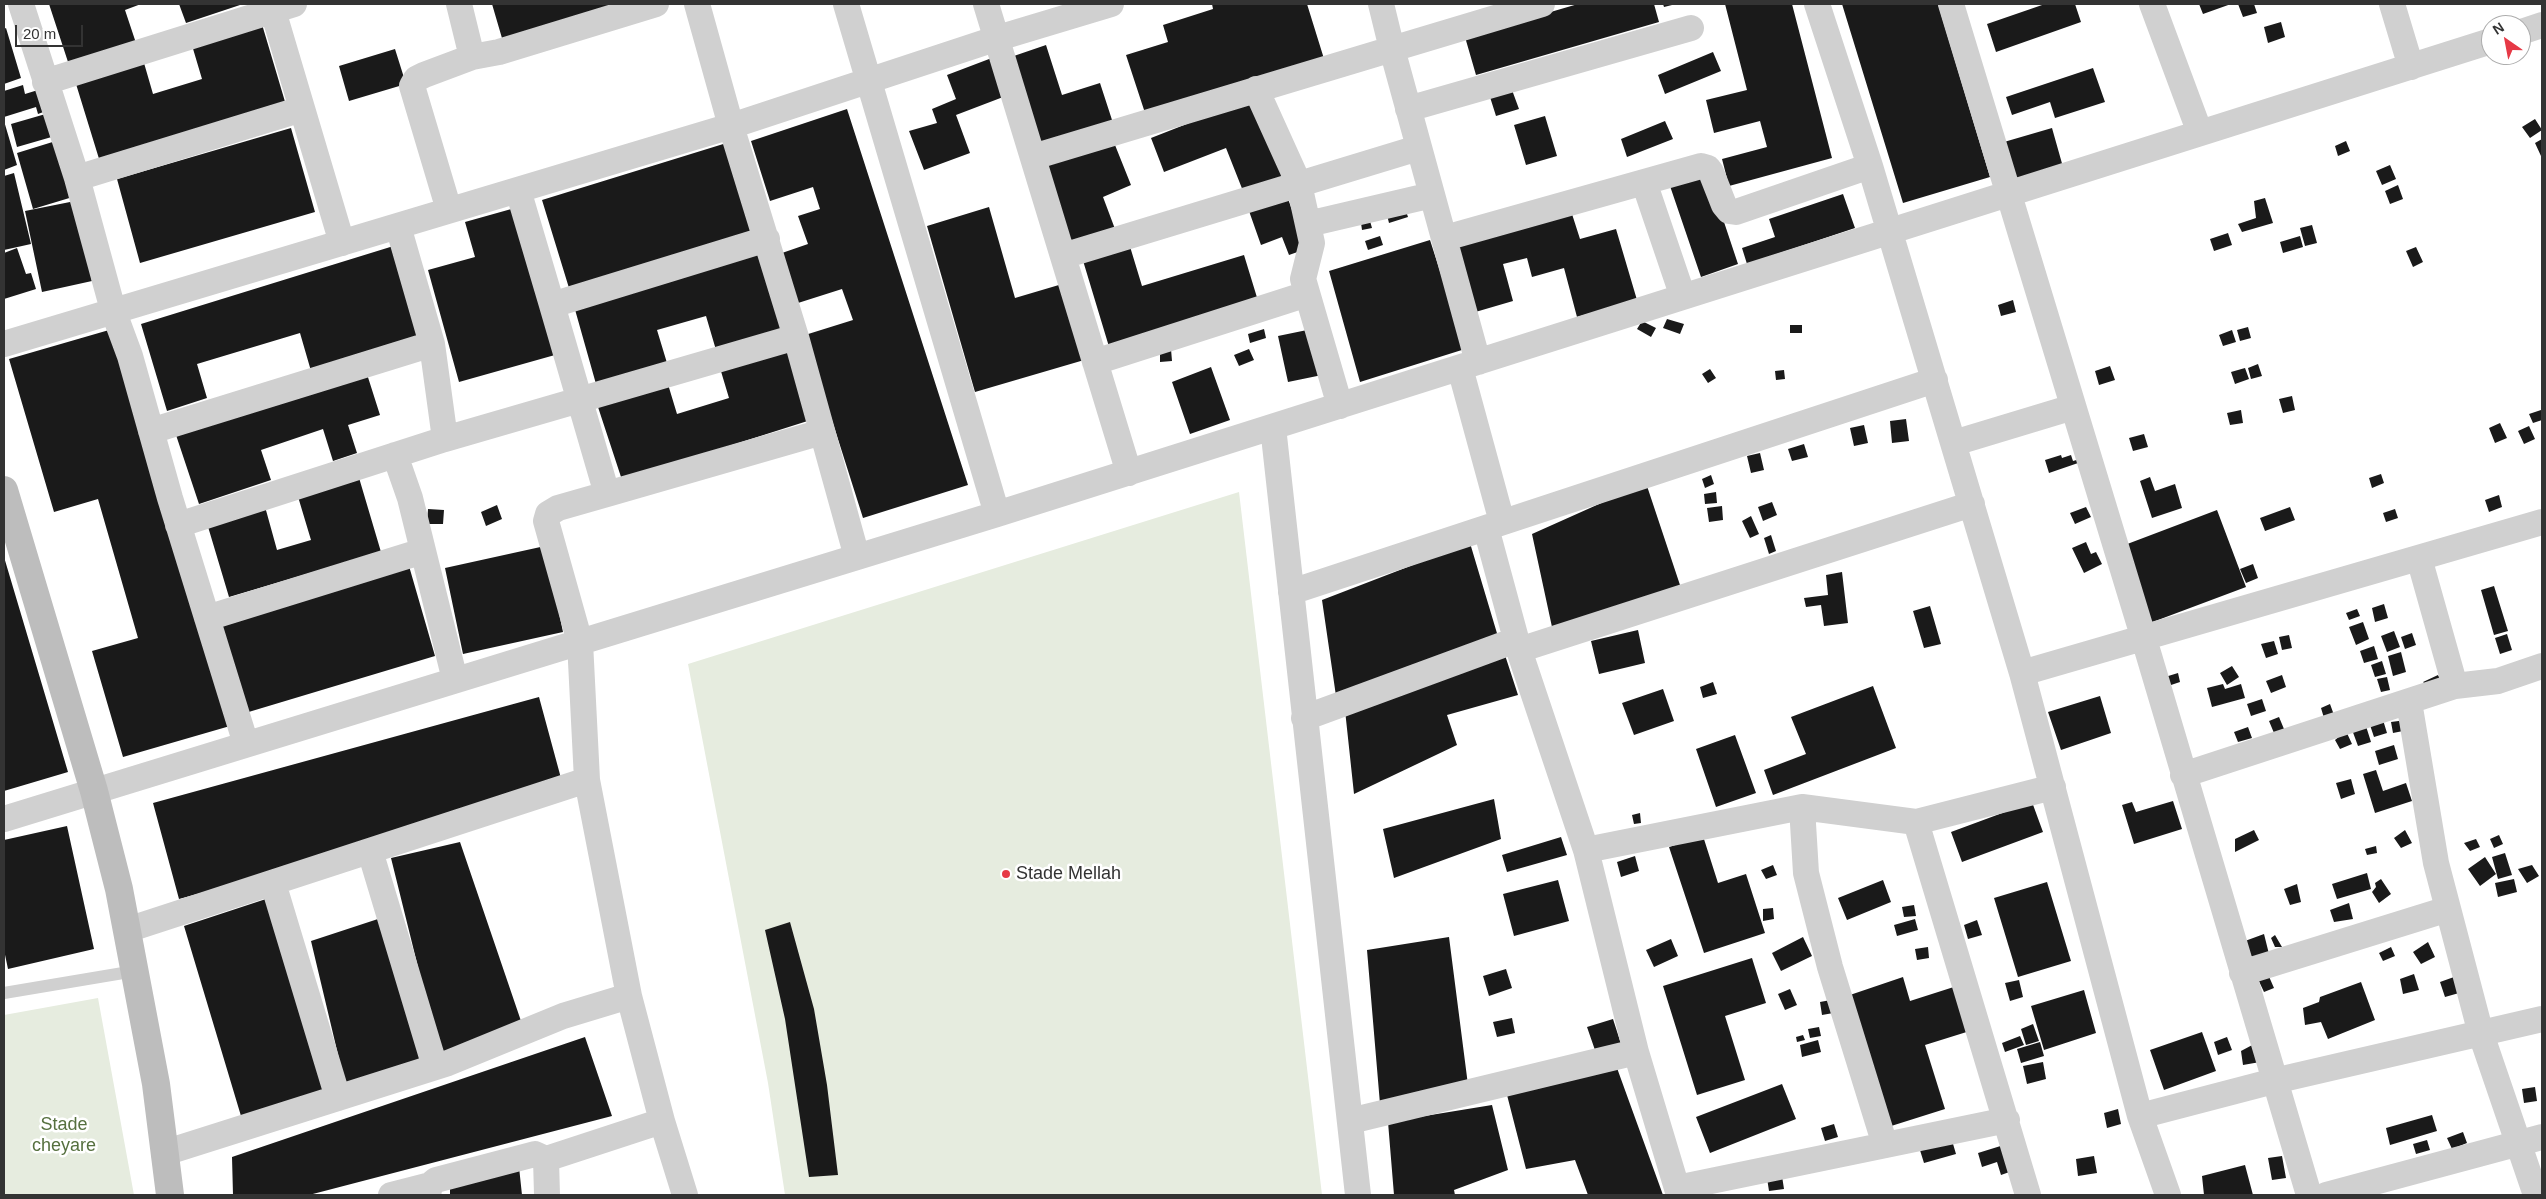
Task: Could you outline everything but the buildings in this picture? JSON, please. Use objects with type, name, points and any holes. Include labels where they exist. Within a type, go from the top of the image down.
[{"type":"main road","points":[[4,490],[94,791],[119,889],[156,1084],[170,1195]]},
{"type":"street","points":[[21,4],[77,178],[113,310],[130,356],[178,525],[246,744]]},
{"type":"street","points":[[459,4],[472,57]]},
{"type":"street","points":[[449,210],[412,86],[416,79],[472,57],[499,52],[656,4]]},
{"type":"street","points":[[697,4],[731,126],[796,337],[857,557]]},
{"type":"street","points":[[846,4],[997,514]]},
{"type":"street","points":[[986,4],[998,38],[1129,473]]},
{"type":"street","points":[[4,344],[731,126],[870,82],[998,38],[1111,4]]},
{"type":"street","points":[[1381,4],[1418,148],[1445,238],[1469,365],[1494,525],[1517,645],[1586,850],[1636,1052],[1678,1192],[1885,1145],[2006,1120]]},
{"type":"street","points":[[1033,157],[1542,4]]},
{"type":"street","points":[[1817,4],[1870,166],[2022,673],[2140,1116],[2168,1195]]},
{"type":"street","points":[[1951,4],[2144,639],[2183,776],[2309,1195]]},
{"type":"street","points":[[2152,4],[2200,133]]},
{"type":"street","points":[[2392,4],[2411,66]]},
{"type":"street","points":[[45,82],[279,6],[302,109],[342,243]]},
{"type":"street","points":[[1408,109],[1691,28]]},
{"type":"street","points":[[4,819],[1129,473],[2481,44]]},
{"type":"street","points":[[1256,89],[1299,184],[1312,243],[1310,258],[1304,274],[1307,294],[1340,406]]},
{"type":"street","points":[[77,178],[302,109]]},
{"type":"street","points":[[1063,256],[1418,148]]},
{"type":"street","points":[[1445,238],[1700,166],[1708,168],[1724,205],[1729,211],[1736,212],[1870,166]]},
{"type":"street","points":[[1644,182],[1683,297]]},
{"type":"street","points":[[518,190],[607,494]]},
{"type":"street","points":[[1308,224],[1432,195]]},
{"type":"street","points":[[398,226],[432,344],[445,439]]},
{"type":"street","points":[[552,305],[767,240]]},
{"type":"street","points":[[1095,362],[1307,294]]},
{"type":"street","points":[[178,525],[445,439],[796,337]]},
{"type":"street","points":[[151,432],[432,344]]},
{"type":"street","points":[[1291,592],[1935,380]]},
{"type":"street","points":[[1954,443],[2073,407]]},
{"type":"street","points":[[1273,427],[1358,1195]]},
{"type":"street","points":[[685,1195],[662,1121],[629,996],[587,780],[580,642],[546,521],[548,514],[558,508],[822,432]]},
{"type":"street","points":[[395,455],[410,498],[455,680]]},
{"type":"street","points":[[1304,718],[1517,645],[1972,504]]},
{"type":"street","points":[[2022,673],[2542,522]]},
{"type":"street","points":[[207,618],[423,551]]},
{"type":"street","points":[[2419,558],[2455,686]]},
{"type":"street","points":[[2183,776],[2455,686],[2498,681],[2542,666]]},
{"type":"street","points":[[2409,702],[2436,863],[2481,1034],[2531,1140],[2536,1195]]},
{"type":"street","points":[[127,930],[587,780]]},
{"type":"street","points":[[1586,850],[1802,806],[1916,822],[2053,787]]},
{"type":"street","points":[[1802,806],[1806,873],[1830,967],[1885,1145]]},
{"type":"street","points":[[1916,822],[2028,1195]]},
{"type":"street","points":[[370,851],[435,1067]]},
{"type":"street","points":[[273,883],[338,1098]]},
{"type":"street","points":[[2242,973],[2448,909]]},
{"type":"street","points":[[164,1153],[435,1067],[563,1016],[629,996]]},
{"type":"street","points":[[2140,1116],[2274,1081],[2542,1019]]},
{"type":"street","points":[[1350,1121],[1636,1052]]},
{"type":"street","points":[[391,1195],[429,1190],[436,1180],[535,1154],[546,1159],[662,1121]]},
{"type":"street","points":[[2326,1195],[2531,1140]]},
{"type":"street","points":[[546,1159],[547,1195]]},
{"type":"lane","points":[[4,992],[135,970]]},
{"type":"green space","name":"Stade Mellah","points":[[1239,492],[1322,1195],[785,1195],[768,1083],[688,664]]},
{"type":"green space","name":"Stade cheyare","points":[[98,998],[134,1195],[4,1195],[4,1015]]},
{"type":"place","name":"Stade Mellah","points":[[1006,874]]}]
